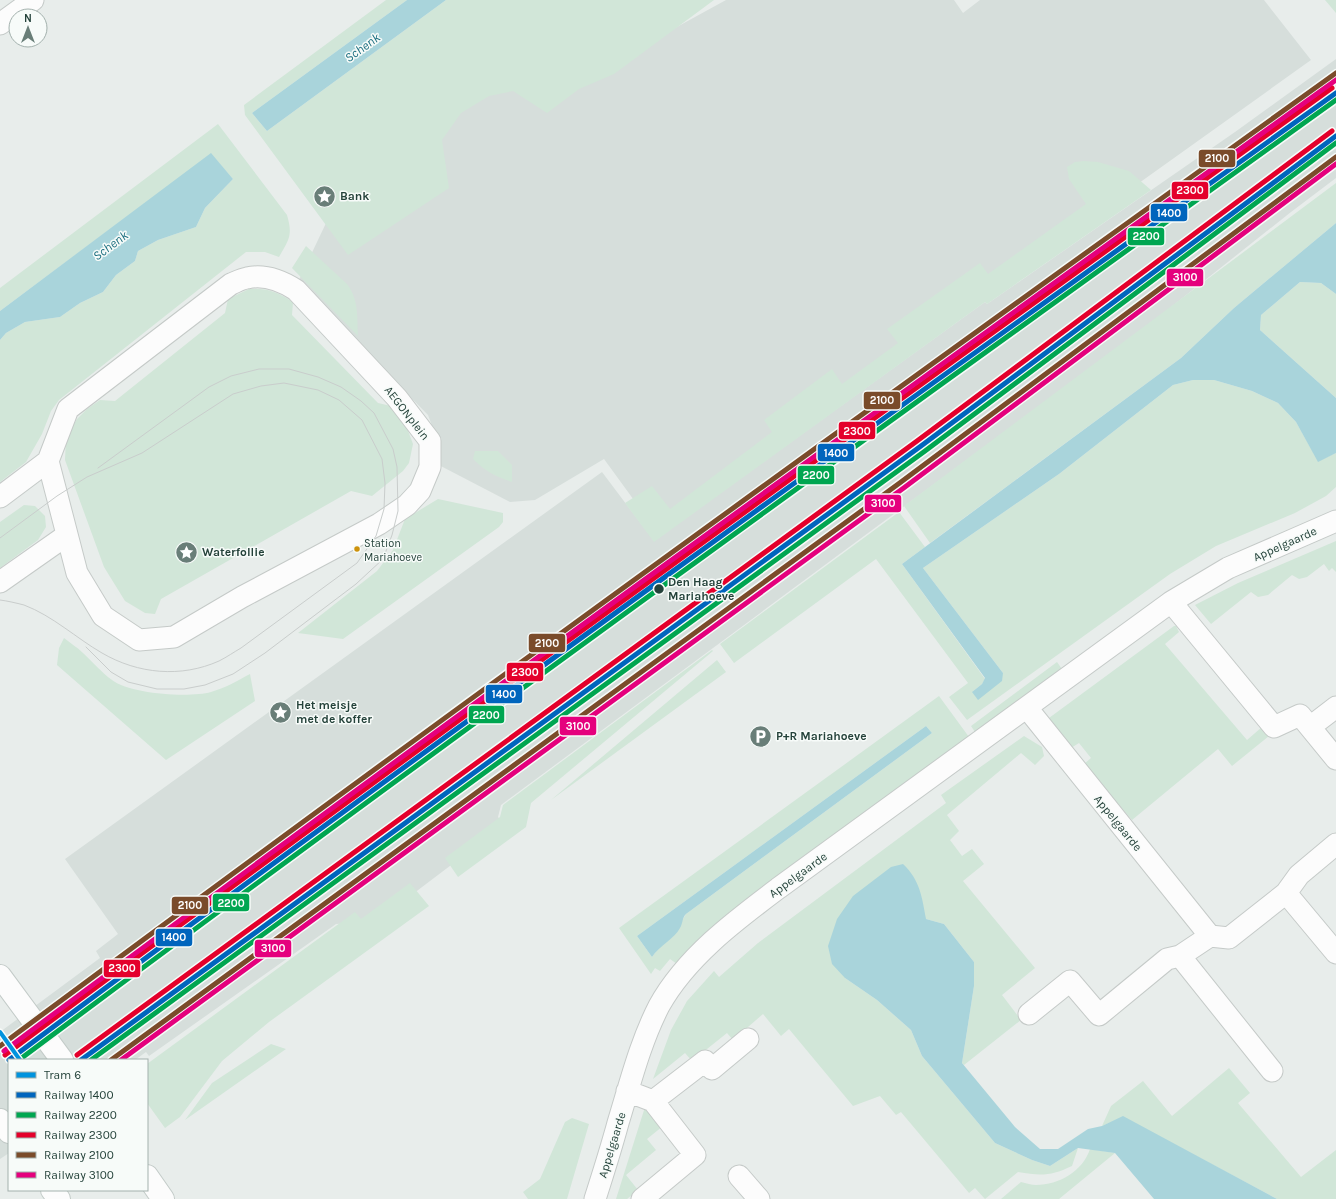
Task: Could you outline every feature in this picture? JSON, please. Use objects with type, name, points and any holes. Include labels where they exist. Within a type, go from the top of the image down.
[{"type":"main road","points":[[0,976],[61,1059]]},
{"type":"main road","points":[[0,1120],[8,1131]]},
{"type":"main road","points":[[148,1177],[163,1199]]},
{"type":"main road","points":[[53,1191],[59,1199]]},
{"type":"street","points":[[0,24],[33,0]]},
{"type":"street","name":"AEGONplein","points":[[260,277],[284,282],[296,290],[397,398],[430,441],[430,467],[420,491],[406,505],[379,524],[242,597],[174,637],[139,640],[103,616],[77,573],[48,461],[68,409],[231,284],[246,278],[260,277]]},
{"type":"street","points":[[0,497],[48,461]]},
{"type":"street","name":"Appelgaarde","points":[[595,1199],[645,1036],[660,1005],[691,963],[726,929],[780,887],[1171,602],[1228,568],[1336,521]]},
{"type":"street","points":[[0,582],[67,535]]},
{"type":"street","points":[[1171,602],[1274,727],[1300,715],[1336,759]]},
{"type":"street","points":[[1310,727],[1336,706]]},
{"type":"street","name":"Appelgaarde","points":[[1027,708],[1210,936]]},
{"type":"street","points":[[1029,1014],[1070,981],[1099,1015],[1167,959],[1180,956],[1210,936],[1229,938],[1286,893],[1299,875],[1336,844]]},
{"type":"street","points":[[1286,893],[1336,953]]},
{"type":"street","points":[[1180,956],[1272,1071]]},
{"type":"street","points":[[653,1101],[705,1061],[712,1069],[748,1039]]},
{"type":"street","points":[[627,1091],[653,1101],[696,1155],[642,1199]]},
{"type":"street","points":[[739,1176],[759,1199]]},
{"type":"shaded area","points":[[726,0],[954,0],[963,13],[980,0],[1264,0],[1311,60],[655,529],[604,459],[535,500],[510,502],[435,463],[437,439],[428,415],[298,282],[337,200],[526,58],[551,96]]},
{"type":"shaded area","points":[[1336,59],[1336,178],[1103,361],[1053,396],[501,805],[498,817],[504,825],[360,934],[352,923],[336,924],[149,1056],[146,1052],[136,1059],[8,1059],[8,1154],[0,1159],[0,1032],[100,958],[96,951],[118,934],[65,859],[602,472],[654,541],[985,302],[987,304],[1235,132]]},
{"type":"green space","points":[[386,0],[407,0],[252,113],[267,131],[446,0],[714,0],[614,74],[579,89],[547,113],[513,91],[489,96],[461,113],[442,140],[449,188],[348,255],[245,115],[244,105]]},
{"type":"green space","points":[[1325,0],[1336,0],[1336,13]]},
{"type":"green space","points":[[218,124],[287,215],[290,233],[279,257],[265,252],[246,252],[59,400],[51,411],[42,434],[26,462],[0,482],[0,340],[6,333],[25,322],[60,317],[80,303],[103,292],[116,275],[135,261],[138,251],[158,240],[196,227],[205,208],[233,179],[211,154],[0,311],[0,288]]},
{"type":"green space","points":[[1075,162],[1098,162],[1129,171],[1151,190],[987,304],[985,302],[654,542],[625,503],[652,486],[670,509],[772,432],[764,420],[832,369],[842,384],[898,343],[887,329],[980,263],[988,274],[1086,204],[1069,179],[1067,167]]},
{"type":"green space","points":[[1336,183],[1336,223],[1234,308],[1181,358],[930,543],[904,506]]},
{"type":"green space","points":[[306,246],[347,284],[351,290],[357,308],[358,336],[292,268]]},
{"type":"green space","points":[[1300,282],[1321,283],[1336,294],[1336,398],[1260,330],[1261,315]]},
{"type":"green space","points":[[249,289],[272,291],[293,302],[292,315],[378,403],[391,406],[407,428],[413,444],[409,463],[403,471],[372,496],[351,491],[161,599],[155,614],[145,613],[125,601],[104,567],[65,460],[66,437],[77,419],[87,409],[100,400],[115,401],[225,313],[228,299]]},
{"type":"green space","points":[[1193,380],[1214,380],[1252,391],[1278,403],[1296,422],[1318,461],[1336,453],[1336,487],[1326,496],[1295,513],[1216,546],[1170,574],[967,720],[949,697],[968,683],[876,559],[734,663],[720,644],[899,512],[925,547],[902,564],[985,679],[982,684],[972,692],[1003,673],[923,568],[1059,474],[1173,385]]},
{"type":"green space","points":[[475,451],[498,451],[512,465],[512,482],[496,476],[482,467],[473,459]]},
{"type":"green space","points":[[438,499],[503,513],[503,522],[499,527],[343,639],[298,633],[377,571],[393,550],[405,519]]},
{"type":"green space","points":[[24,505],[35,506],[45,516],[46,527],[38,540],[0,568],[0,522]]},
{"type":"green space","points":[[1336,541],[1336,572],[1332,568],[1329,571],[1324,564],[1307,577],[1299,579],[1292,575],[1268,595],[1258,597],[1251,592],[1211,624],[1195,605],[1238,583]]},
{"type":"green space","points":[[1176,626],[1179,632],[1165,644],[1247,740],[1262,727],[1269,736],[1232,766],[1218,749],[1132,820],[1084,764],[1091,758],[1079,743],[1071,748],[1049,718]]},
{"type":"green space","points":[[64,638],[81,651],[112,680],[132,689],[160,694],[201,694],[211,692],[231,684],[250,674],[255,701],[166,760],[57,665],[59,648]]},
{"type":"green space","points":[[712,650],[713,651],[531,803],[526,827],[458,877],[445,858],[500,817],[503,805]]},
{"type":"green space","points":[[717,660],[726,672],[551,800]]},
{"type":"green space","points":[[1057,662],[1062,669],[975,732],[971,726]]},
{"type":"green space","points":[[939,696],[969,737],[677,964],[670,959],[660,971],[655,968],[651,974],[619,928]],"holes":[[[926,726],[932,733],[686,914],[673,936],[657,950],[652,957],[637,936]]]},
{"type":"green space","points":[[1024,736],[1042,747],[1044,756],[1035,765],[1021,753],[947,815],[959,831],[950,840],[962,856],[972,849],[984,864],[963,881],[1035,968],[1002,995],[1021,1020],[964,1065],[962,1063],[974,986],[974,962],[944,924],[926,919],[845,978],[877,1000],[911,1030],[922,1056],[995,1143],[1032,1160],[1050,1166],[1078,1148],[1072,1166],[1058,1172],[1046,1174],[1018,1172],[985,1199],[975,1188],[969,1193],[901,1112],[896,1115],[880,1096],[853,1106],[789,1029],[781,1036],[763,1014],[733,1040],[727,1033],[692,1061],[685,1053],[653,1079],[671,1030],[687,1001],[714,971],[719,977],[758,943],[946,803],[941,795]]},
{"type":"green space","points":[[410,883],[429,906],[269,1022],[222,1061],[180,1117],[165,1128],[148,1104],[148,1063],[355,912],[361,919]]},
{"type":"green space","points":[[271,1044],[286,1049],[185,1120],[212,1083]]},
{"type":"green space","points":[[1229,1068],[1250,1093],[1238,1103],[1301,1177],[1336,1150],[1336,1199],[1277,1199],[1123,1117],[1102,1126],[1111,1106],[1143,1081],[1172,1116]]},
{"type":"green space","points":[[645,1107],[663,1126],[647,1139],[656,1150],[626,1175],[638,1190],[627,1199],[616,1199]]},
{"type":"green space","points":[[572,1118],[589,1124],[567,1199],[528,1199],[523,1192],[540,1179],[565,1122]]},
{"type":"green space","points":[[1090,1149],[1115,1153],[1059,1199],[1001,1199],[1021,1182],[1034,1185],[1045,1184],[1069,1175],[1082,1164]]},
{"type":"water","name":"Schenk","points":[[407,0],[446,0],[267,131],[252,113]]},
{"type":"water","name":"Schenk","points":[[211,153],[233,179],[205,208],[196,227],[158,240],[138,251],[135,261],[116,275],[103,292],[80,303],[60,317],[25,322],[6,333],[0,340],[0,311]]},
{"type":"water","points":[[1336,223],[1336,294],[1321,283],[1300,282],[1261,315],[1260,330],[1336,398],[1336,453],[1318,462],[1296,422],[1278,403],[1252,391],[1214,380],[1193,380],[1173,385],[1059,474],[923,568],[1003,673],[1002,681],[978,700],[972,692],[982,684],[985,678],[902,564],[1181,358],[1234,308]]},
{"type":"water","points":[[926,726],[932,733],[686,914],[678,932],[652,957],[637,936]]},
{"type":"water","points":[[903,864],[909,870],[917,883],[926,919],[944,924],[974,962],[974,986],[962,1063],[1015,1127],[1040,1149],[1058,1149],[1088,1129],[1102,1126],[1123,1116],[1277,1199],[1154,1199],[1115,1153],[1078,1148],[1050,1166],[1032,1160],[995,1143],[922,1056],[911,1030],[877,1000],[845,978],[832,964],[828,946],[837,919],[853,896],[891,867]]},
{"type":"tram line","points":[[86,647],[111,672],[128,682],[157,689],[184,689],[205,685],[233,674],[265,653],[356,584],[383,559],[392,535],[398,511],[397,467],[393,449],[374,413],[361,401],[341,387],[318,377],[289,369],[259,369],[231,376],[209,387],[98,468]]},
{"type":"tram line","points":[[0,538],[57,496],[87,477],[142,453],[233,394],[261,386],[284,383],[318,390],[339,400],[362,420],[382,459],[385,483],[384,509],[376,536],[357,563],[241,648],[219,661],[190,670],[175,671],[160,671],[130,666],[102,653],[45,615],[24,605],[0,600]]},
{"type":"tram line","name":"6","points":[[0,1032],[19,1059]]},
{"type":"rail line","name":"2100","points":[[0,1046],[332,800],[666,556],[1336,73]]},
{"type":"rail line","name":"3100","points":[[4,1051],[501,684],[1336,80]]},
{"type":"rail line","name":"2300","points":[[5,1055],[335,811],[833,448],[1332,88]]},
{"type":"rail line","name":"1400","points":[[10,1059],[504,694],[1336,93]]},
{"type":"rail line","name":"2200","points":[[20,1059],[346,817],[840,457],[1336,100]]},
{"type":"rail line","name":"2300","points":[[77,1055],[917,441],[1332,131]]},
{"type":"rail line","name":"1400","points":[[82,1059],[921,446],[1336,136]]},
{"type":"rail line","name":"2200","points":[[92,1059],[925,451],[1336,143]]},
{"type":"rail line","name":"2100","points":[[112,1059],[901,482],[1336,157]]},
{"type":"rail line","name":"3100","points":[[122,1059],[905,487],[1336,164]]},
{"type":"place","name":"Bank","points":[[325,196]]},
{"type":"place","name":"Station Mariahoeve","points":[[357,549]]},
{"type":"place","name":"Waterfollie","points":[[186,552]]},
{"type":"place","name":"Den Haag Mariahoeve","points":[[659,589]]},
{"type":"place","name":"Het meisje met de koffer","points":[[280,712]]},
{"type":"place","name":"P+R Mariahoeve","points":[[761,736]]}]
